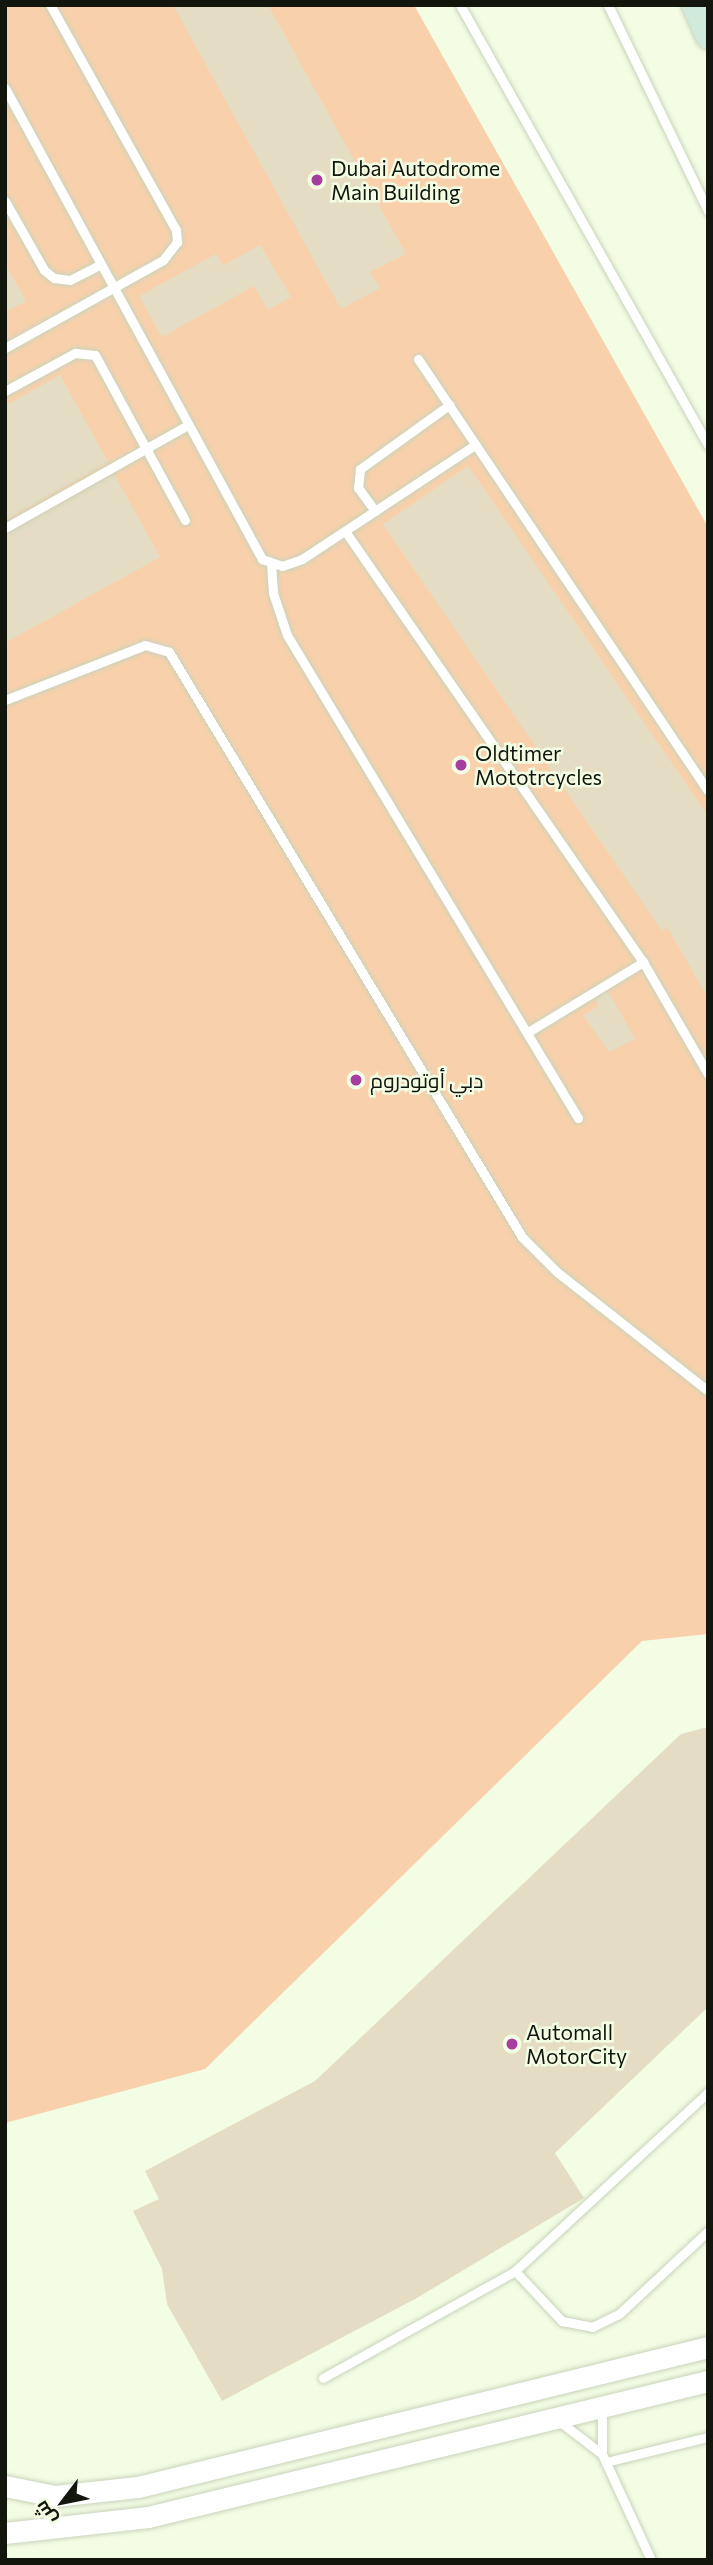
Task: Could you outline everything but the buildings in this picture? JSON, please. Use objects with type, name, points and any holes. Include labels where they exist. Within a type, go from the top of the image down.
[{"type":"main road","points":[[694,5],[708,37]]},
{"type":"street","points":[[5,2486],[55,2496],[138,2487],[708,2347]]},
{"type":"street","points":[[5,2533],[148,2517],[602,2409],[708,2381]]},
{"type":"lane","points":[[5,348],[172,253],[176,230],[50,5]]},
{"type":"lane","points":[[460,5],[708,445]]},
{"type":"lane","points":[[608,5],[708,211]]},
{"type":"lane","points":[[5,88],[255,552],[271,564],[292,564],[475,445]]},
{"type":"lane","points":[[5,201],[48,275],[70,279],[99,264]]},
{"type":"lane","points":[[5,391],[75,353],[89,352],[100,360],[185,520]]},
{"type":"lane","points":[[418,359],[708,791]]},
{"type":"lane","points":[[375,511],[358,488],[360,469],[449,405]]},
{"type":"lane","points":[[5,528],[186,426]]},
{"type":"lane","points":[[345,531],[643,962],[708,1074]]},
{"type":"lane","points":[[271,564],[275,600],[287,635],[578,1118]]},
{"type":"lane","points":[[5,700],[145,645],[169,652],[522,1237],[557,1272],[708,1391]]},
{"type":"lane","points":[[528,1032],[643,962]]},
{"type":"lane","points":[[323,2378],[514,2271],[708,2092]]},
{"type":"lane","points":[[514,2271],[562,2322],[592,2327],[619,2314],[708,2231]]},
{"type":"lane","points":[[602,2409],[604,2458],[651,2560]]},
{"type":"lane","points":[[556,2420],[604,2458],[708,2437]]},
{"type":"shaded area","name":"دبي أوتودروم","points":[[5,5],[414,5],[708,527],[708,1634],[642,1641],[205,2069],[5,2123]]},
{"type":"place","name":"Dubai Autodrome Main Building","points":[[317,180]]},
{"type":"place","name":"Oldtimer Mototrcycles","points":[[461,765]]},
{"type":"place","name":"دبي أوتودروم","points":[[356,1080]]},
{"type":"place","name":"Automall MotorCity","points":[[512,2044]]}]
